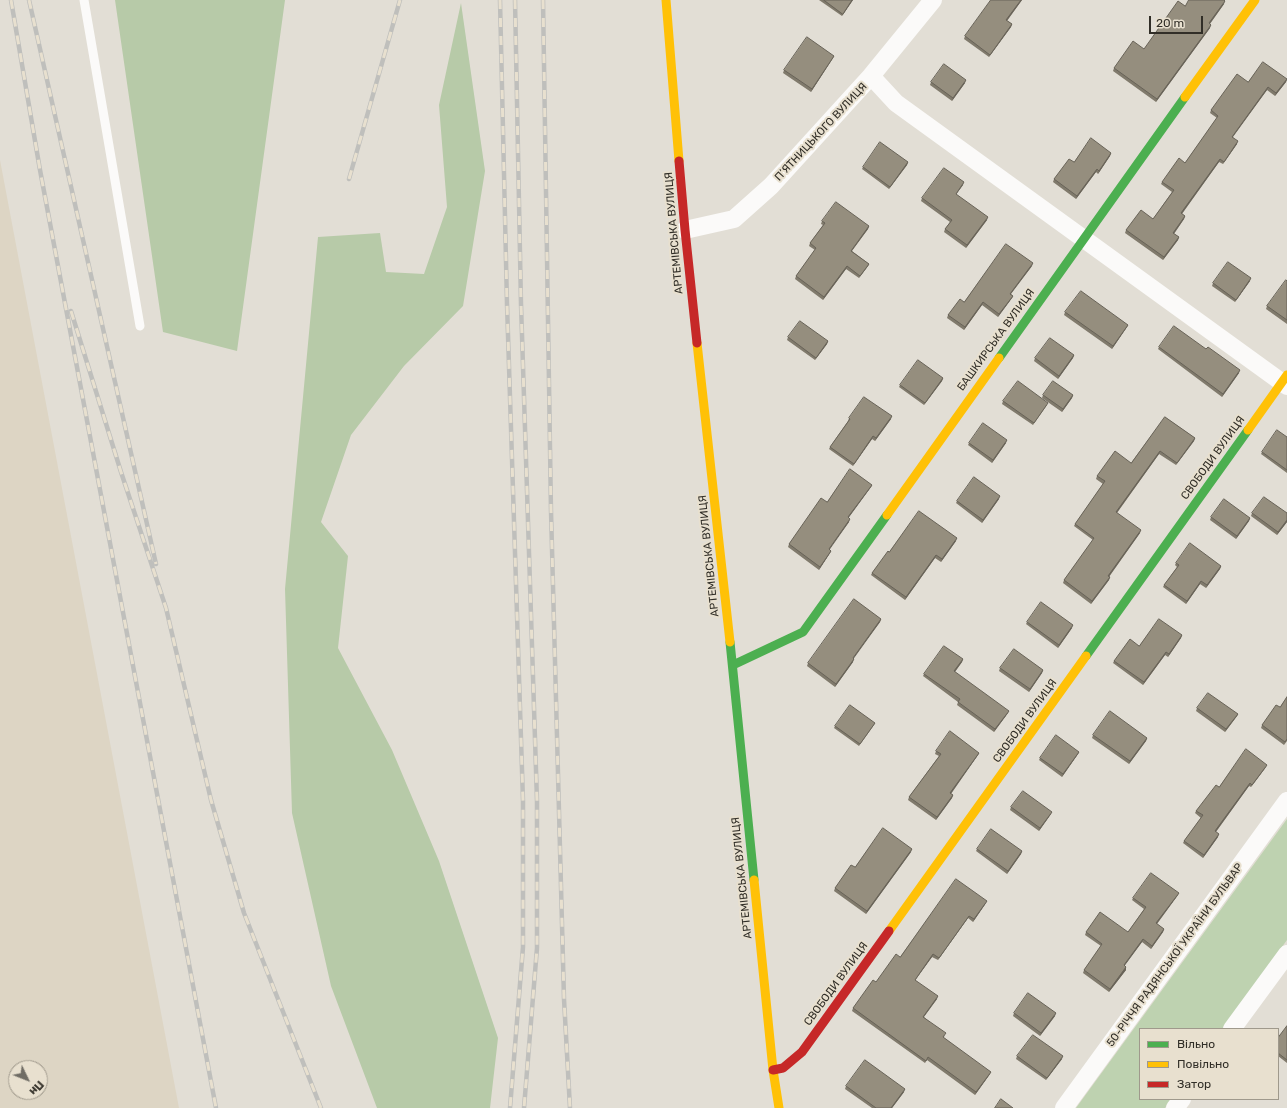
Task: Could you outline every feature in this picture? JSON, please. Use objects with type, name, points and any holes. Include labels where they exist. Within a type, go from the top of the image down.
[{"type":"street","name":"АРТЕМІВСЬКА ВУЛИЦЯ","points":[[666,0],[685,230],[732,665],[773,1070],[779,1108]]},
{"type":"street","name":"П’ЯТНИЦЬКОГО ВУЛИЦЯ","points":[[685,230],[734,219],[771,186],[872,76],[933,0]]},
{"type":"street","name":"БАШКИРСЬКА ВУЛИЦЯ","points":[[732,665],[803,632],[1256,0]]},
{"type":"street","points":[[872,76],[896,103],[1285,381]]},
{"type":"street","name":"СВОБОДИ ВУЛИЦЯ","points":[[773,1070],[783,1068],[802,1052],[1285,381]]},
{"type":"street","name":"50-РІЧЧЯ РАДЯНСЬКОЇ УКРАЇНИ БУЛЬВАР","points":[[1064,1108],[1287,802]]},
{"type":"street","points":[[1233,1028],[1287,954]]},
{"type":"lane","points":[[84,0],[140,326]]},
{"type":"shaded area","points":[[0,160],[179,1108],[0,1108]]},
{"type":"green space","points":[[115,0],[285,0],[237,351],[163,332]]},
{"type":"green space","points":[[461,3],[485,171],[463,306],[404,366],[351,435],[321,522],[348,556],[338,648],[392,750],[439,861],[498,1038],[490,1108],[377,1108],[331,986],[292,813],[285,589],[318,237],[380,233],[386,272],[424,274],[447,207],[439,105]]},
{"type":"green space","points":[[1287,819],[1287,940],[1223,1028],[1139,1028],[1139,1100],[1170,1100],[1165,1108],[1076,1108]]},
{"type":"building","points":[[824,0],[852,0],[843,14]]},
{"type":"building","points":[[991,0],[1021,0],[1006,20],[1012,24],[990,55],[965,36]]},
{"type":"building","points":[[1189,0],[1225,1],[1209,23],[1211,25],[1157,99],[1114,68],[1133,41],[1144,49],[1178,1],[1185,6]]},
{"type":"building","points":[[807,37],[834,56],[812,89],[784,70]]},
{"type":"building","points":[[1263,62],[1287,79],[1276,93],[1268,87],[1232,137],[1238,141],[1224,162],[1220,159],[1181,213],[1185,216],[1173,233],[1179,237],[1164,257],[1126,230],[1141,210],[1153,219],[1174,190],[1162,182],[1179,158],[1185,163],[1218,116],[1211,110],[1237,74],[1248,82]]},
{"type":"building","points":[[944,64],[966,80],[953,98],[931,82]]},
{"type":"building","points":[[1091,138],[1111,153],[1099,171],[1097,169],[1077,196],[1054,179],[1069,159],[1074,162]]},
{"type":"building","points":[[880,142],[908,162],[890,187],[863,167]]},
{"type":"building","points":[[944,168],[964,182],[956,194],[988,217],[967,245],[945,229],[952,220],[922,198]]},
{"type":"building","points":[[836,202],[869,226],[851,251],[869,264],[860,276],[847,266],[824,297],[796,276],[816,248],[810,243],[825,223],[822,221]]},
{"type":"building","points":[[1006,244],[1033,263],[1010,294],[1013,296],[999,314],[983,302],[965,327],[948,315],[960,299],[964,302]]},
{"type":"building","points":[[1228,262],[1251,278],[1236,300],[1213,283]]},
{"type":"building","points":[[1286,280],[1287,281],[1287,320],[1267,306]]},
{"type":"building","points":[[1081,291],[1128,325],[1113,346],[1065,312]]},
{"type":"building","points":[[800,321],[828,341],[816,358],[788,337]]},
{"type":"building","points":[[1174,326],[1206,349],[1208,347],[1240,370],[1223,394],[1159,347]]},
{"type":"building","points":[[1050,338],[1074,355],[1059,376],[1035,358]]},
{"type":"building","points":[[918,360],[943,378],[925,403],[900,385]]},
{"type":"building","points":[[1018,381],[1048,403],[1034,423],[1003,401]]},
{"type":"building","points":[[1053,381],[1073,395],[1063,409],[1043,395]]},
{"type":"building","points":[[864,397],[892,416],[876,438],[873,436],[854,464],[830,447]]},
{"type":"building","points":[[1165,417],[1195,438],[1177,463],[1160,451],[1116,512],[1141,530],[1092,601],[1064,580],[1094,538],[1075,524],[1105,481],[1097,476],[1115,451],[1131,463]]},
{"type":"building","points":[[983,423],[1007,440],[993,460],[969,443]]},
{"type":"building","points":[[1277,430],[1287,437],[1287,470],[1262,452]]},
{"type":"building","points":[[850,469],[872,485],[848,517],[850,519],[829,549],[831,551],[820,567],[789,544],[821,498],[827,502]]},
{"type":"building","points":[[974,477],[1000,496],[983,520],[957,501]]},
{"type":"building","points":[[1264,497],[1287,513],[1287,520],[1278,532],[1252,513]]},
{"type":"building","points":[[1224,499],[1250,518],[1237,536],[1211,517]]},
{"type":"building","points":[[919,511],[957,538],[942,559],[936,555],[906,597],[872,573]]},
{"type":"building","points":[[1190,543],[1221,566],[1207,585],[1201,581],[1187,601],[1164,585],[1179,565],[1176,563]]},
{"type":"building","points":[[854,599],[881,619],[836,684],[808,663]]},
{"type":"building","points":[[1041,602],[1073,625],[1059,645],[1027,622]]},
{"type":"building","points":[[1159,619],[1182,635],[1169,654],[1166,652],[1144,682],[1114,661],[1130,639],[1139,646]]},
{"type":"building","points":[[944,646],[963,659],[954,671],[1009,711],[995,729],[958,702],[960,699],[924,674]]},
{"type":"building","points":[[1014,649],[1043,670],[1030,689],[1000,668]]},
{"type":"building","points":[[1208,693],[1238,714],[1226,729],[1197,708]]},
{"type":"building","points":[[1287,697],[1287,739],[1285,742],[1262,725],[1276,705],[1280,707]]},
{"type":"building","points":[[850,705],[875,723],[860,744],[835,726]]},
{"type":"building","points":[[1110,711],[1147,738],[1130,761],[1093,735]]},
{"type":"building","points":[[950,731],[979,753],[950,793],[953,795],[937,817],[909,797],[941,754],[936,751]]},
{"type":"building","points":[[1056,735],[1079,752],[1063,774],[1040,758]]},
{"type":"building","points":[[1246,749],[1267,765],[1252,785],[1250,783],[1215,831],[1219,834],[1204,855],[1184,841],[1203,815],[1196,811],[1216,785],[1219,787]]},
{"type":"building","points":[[1023,791],[1052,812],[1040,828],[1011,807]]},
{"type":"building","points":[[883,828],[912,849],[867,911],[835,888],[851,865],[855,867]]},
{"type":"building","points":[[991,829],[1022,851],[1008,871],[977,849]]},
{"type":"building","points":[[1151,873],[1179,893],[1156,923],[1164,929],[1152,946],[1143,939],[1124,965],[1126,967],[1110,989],[1084,970],[1102,944],[1086,932],[1100,912],[1128,932],[1146,907],[1133,898]]},
{"type":"building","points":[[956,879],[987,901],[974,919],[969,916],[939,958],[933,954],[915,980],[938,996],[923,1017],[946,1033],[943,1037],[991,1072],[976,1092],[928,1057],[926,1061],[853,1008],[873,980],[876,982],[896,954],[900,957]]},
{"type":"building","points":[[1028,993],[1056,1013],[1041,1033],[1014,1013]]},
{"type":"building","points":[[1287,1026],[1287,1060],[1279,1054],[1279,1037]]},
{"type":"building","points":[[1033,1035],[1063,1056],[1047,1078],[1017,1056]]},
{"type":"building","points":[[865,1060],[905,1089],[891,1108],[876,1108],[846,1086]]},
{"type":"building","points":[[1001,1099],[1013,1108],[995,1108]]},
{"type":"railway","points":[[11,0],[40,170],[216,1108]]},
{"type":"railway","points":[[29,0],[156,564]]},
{"type":"railway","points":[[349,179],[400,0]]},
{"type":"railway","points":[[500,0],[507,304],[523,801],[523,947],[510,1108]]},
{"type":"railway","points":[[515,0],[521,304],[537,801],[537,948],[524,1108]]},
{"type":"railway","points":[[543,0],[551,511],[564,999],[570,1108]]},
{"type":"railway","points":[[71,311],[121,472],[166,608],[211,800],[244,913],[321,1108]]},
{"type":"traffic: fast","points":[[999,358],[1185,97]]},
{"type":"traffic: fast","points":[[1086,656],[1248,430]]},
{"type":"traffic: fast","points":[[733,665],[803,632],[887,515]]},
{"type":"traffic: fast","points":[[730,642],[754,880]]},
{"type":"traffic: slow","points":[[666,0],[679,161]]},
{"type":"traffic: slow","points":[[1185,97],[1255,0]]},
{"type":"traffic: slow","points":[[697,343],[730,642]]},
{"type":"traffic: slow","points":[[887,515],[999,358]]},
{"type":"traffic: slow","points":[[1248,430],[1287,375]]},
{"type":"traffic: slow","points":[[889,931],[1086,656]]},
{"type":"traffic: slow","points":[[754,880],[773,1070],[779,1108]]},
{"type":"traffic: jam","points":[[679,161],[697,343]]},
{"type":"traffic: jam","points":[[773,1070],[783,1068],[802,1052],[889,931]]}]
